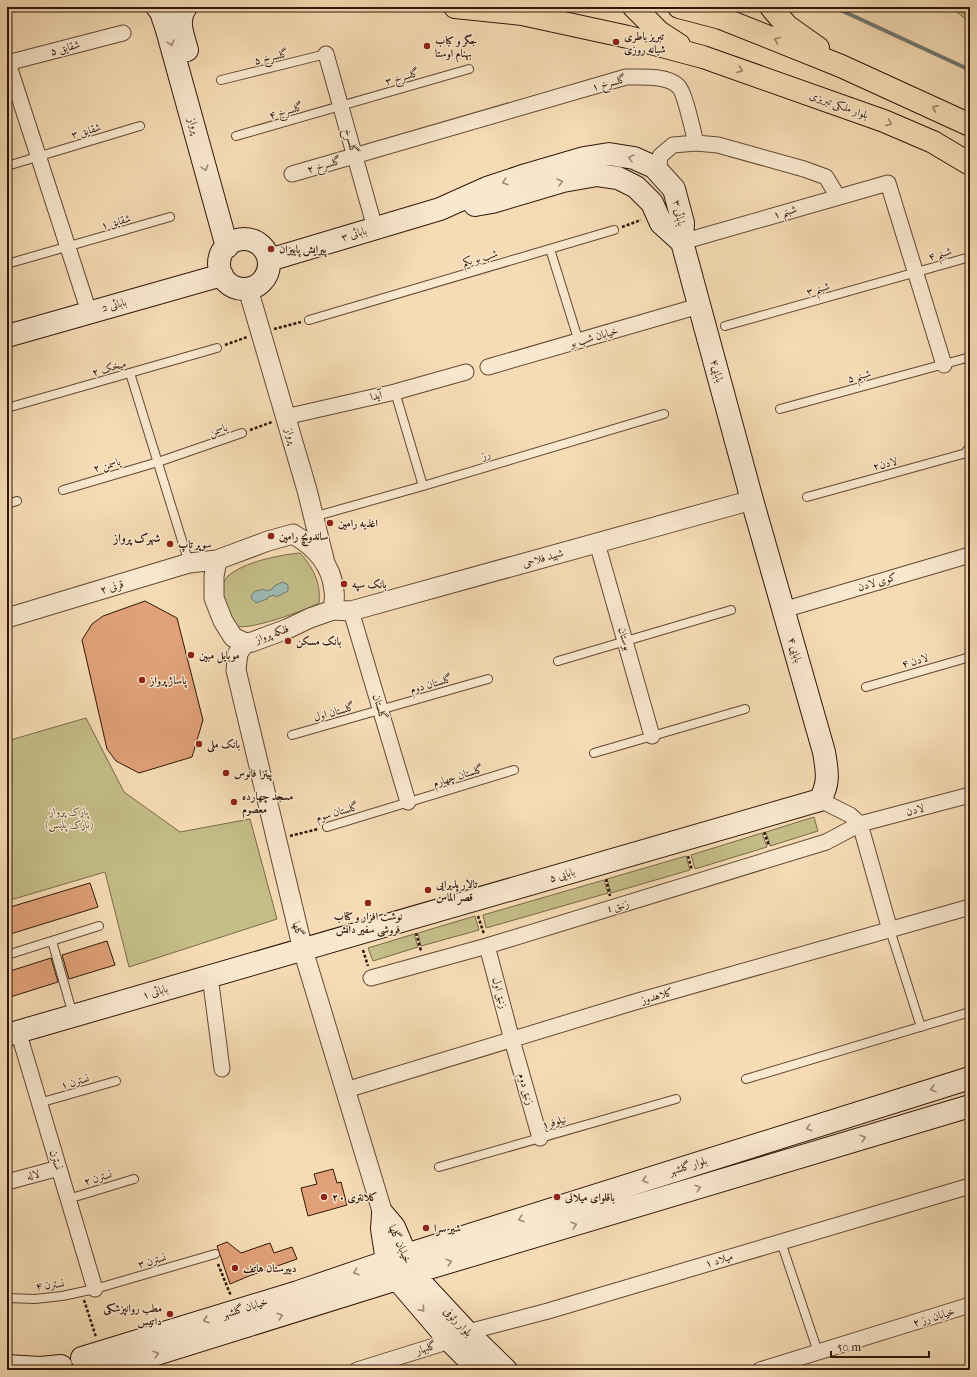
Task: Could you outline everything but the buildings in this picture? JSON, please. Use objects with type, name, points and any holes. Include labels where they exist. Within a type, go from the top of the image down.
[{"type":"main road","name":"پرواز","points":[[157,7],[161,12],[167,30],[234,243]]},
{"type":"main road","name":"پرواز","points":[[186,7],[183,11],[180,23],[234,243]]},
{"type":"main road","points":[[455,7],[522,14],[628,37],[699,56]]},
{"type":"main road","points":[[634,7],[659,32],[699,56]]},
{"type":"main road","points":[[678,7],[721,18],[841,66],[970,125]]},
{"type":"main road","points":[[771,7],[787,26],[841,66]]},
{"type":"main road","name":"بلوار ملکى تبریزى","points":[[699,56],[884,121],[933,142],[970,164]]},
{"type":"main road","name":"بابائی ۳","points":[[269,260],[440,209],[487,188],[526,175],[584,158],[609,154],[634,158],[654,167],[674,189],[683,223],[682,242]]},
{"type":"main road","name":"بابائی ۳","points":[[440,209],[492,202],[563,181],[597,175],[618,178],[636,187],[652,202],[661,223],[682,242]]},
{"type":"main road","points":[[248,240],[256,242],[262,246],[267,253],[269,260],[269,268],[264,279],[255,287],[248,289],[240,289],[232,286],[222,275],[220,267],[222,253],[234,243],[248,240]]},
{"type":"main road","name":"بابایی۴","points":[[682,242],[752,500]]},
{"type":"main road","name":"بابائی 2","points":[[7,336],[222,275]]},
{"type":"main road","name":"بابایی ۴","points":[[752,500],[824,752],[828,774],[826,790],[820,800]]},
{"type":"main road","name":"۵ بابایی","points":[[303,950],[820,800]]},
{"type":"main road","name":"بابائی ۱","points":[[13,1033],[303,950]]},
{"type":"main road","name":"بلوار گلشهر","points":[[400,1267],[970,1078]]},
{"type":"main road","points":[[400,1267],[970,1106]]},
{"type":"main road","name":"خیابان گلها","points":[[383,1214],[394,1226],[400,1267]]},
{"type":"main road","name":"خیابان گلشهر","points":[[97,1363],[236,1311],[298,1292],[400,1267]]},
{"type":"main road","name":"خیابان گلشهر","points":[[97,1363],[400,1267]]},
{"type":"main road","name":"بلوار رئوفی","points":[[400,1267],[459,1336],[479,1370]]},
{"type":"main road","name":"بلوار رئوفی","points":[[459,1336],[506,1370]]},
{"type":"main road","points":[[7,1366],[60,1368],[67,1361],[74,1358],[97,1363]]},
{"type":"street","name":"شقایق ۵","points":[[7,63],[123,33]]},
{"type":"street","name":"گلسرخ","points":[[326,54],[375,228]]},
{"type":"street","points":[[7,63],[88,312]]},
{"type":"street","name":"گلسرخ ۱","points":[[355,156],[626,77],[646,77],[667,80],[678,86],[683,97],[696,143]]},
{"type":"street","points":[[664,178],[659,166],[660,156],[673,145],[696,143],[718,145],[804,169],[826,177],[838,197]]},
{"type":"street","name":"گلسرخ ۲","points":[[292,174],[355,156]]},
{"type":"street","name":"شبنم ۱","points":[[682,242],[888,183],[916,272]]},
{"type":"street","points":[[916,272],[944,365]]},
{"type":"street","name":"پرواز","points":[[248,289],[307,490],[325,564]]},
{"type":"street","name":"خیابان شب بو","points":[[488,367],[579,342],[699,306]]},
{"type":"street","name":"آیدا","points":[[285,418],[395,392],[466,372]]},
{"type":"street","name":"پرواز","points":[[293,534],[305,518],[307,490]]},
{"type":"street","name":"شهید فلاحی","points":[[342,611],[752,500]]},
{"type":"street","points":[[217,560],[262,543],[293,534],[304,541],[320,555],[330,574],[342,611]]},
{"type":"street","name":"بوستان","points":[[597,543],[652,736]]},
{"type":"street","name":"کوی لادن","points":[[784,610],[970,555]]},
{"type":"street","name":"قرنی ۲","points":[[7,618],[189,563],[217,560]]},
{"type":"street","name":"فلکه پرواز","points":[[217,560],[214,576],[214,598],[223,621],[234,636],[245,643],[252,642],[287,629],[310,618],[342,611]]},
{"type":"street","name":"گلستان","points":[[342,611],[381,710],[408,802]]},
{"type":"street","name":"گلها","points":[[245,643],[238,653],[236,670],[303,950],[383,1214]]},
{"type":"street","name":"لادن","points":[[860,824],[970,795]]},
{"type":"street","points":[[820,800],[850,815],[860,824],[890,930]]},
{"type":"street","name":"زنبق 1","points":[[371,978],[487,946],[826,842],[860,824]]},
{"type":"street","name":"کلاهدوز","points":[[346,1090],[638,1001],[970,907]]},
{"type":"street","name":"زنبق اول","points":[[487,946],[512,1040]]},
{"type":"street","points":[[210,976],[222,1069]]},
{"type":"street","name":"نسترن","points":[[13,1033],[39,1103],[59,1168],[68,1199],[88,1291]]},
{"type":"street","name":"زنبق دوم","points":[[512,1040],[540,1138]]},
{"type":"street","name":"لاله","points":[[7,1182],[59,1168]]},
{"type":"street","name":"میلاد ۱","points":[[459,1336],[970,1186]]},
{"type":"street","name":"خیابان رز ۲","points":[[760,1370],[970,1305]]},
{"type":"street","name":"گلبهار","points":[[357,1370],[459,1336]]},
{"type":"lane","name":"گلسرخ ۵","points":[[220,80],[326,54]]},
{"type":"lane","name":"گلسرخ ۳","points":[[341,107],[469,69]]},
{"type":"lane","name":"گلسرخ ۴","points":[[236,136],[341,107]]},
{"type":"lane","name":"شقایق ۳","points":[[7,166],[140,126]]},
{"type":"lane","name":"شقایق ۱","points":[[7,264],[170,217]]},
{"type":"lane","name":"شب بو یکم","points":[[309,320],[614,230]]},
{"type":"lane","points":[[550,249],[579,342]]},
{"type":"lane","name":"شبنم ۴","points":[[916,272],[970,257]]},
{"type":"lane","name":"شبنم ۳","points":[[725,326],[916,272]]},
{"type":"lane","name":"میخک ۲","points":[[7,408],[217,348]]},
{"type":"lane","name":"شبنم ۵","points":[[780,409],[970,357]]},
{"type":"lane","points":[[130,373],[189,563]]},
{"type":"lane","points":[[395,392],[423,486]]},
{"type":"lane","name":"رز","points":[[313,517],[423,486],[664,414]]},
{"type":"lane","name":"یاسمن","points":[[158,462],[242,433]]},
{"type":"lane","name":"لادن۲","points":[[807,497],[970,452]]},
{"type":"lane","name":"یاسمن ۲","points":[[63,490],[158,462]]},
{"type":"lane","points":[[7,504],[17,501]]},
{"type":"lane","points":[[558,661],[731,610]]},
{"type":"lane","name":"لادن ۴","points":[[866,687],[970,657]]},
{"type":"lane","name":"گلستان دوم","points":[[381,710],[488,679]]},
{"type":"lane","points":[[594,753],[745,709]]},
{"type":"lane","name":"گلستان اول","points":[[292,735],[381,710]]},
{"type":"lane","name":"گلستان چهارم","points":[[408,802],[514,770]]},
{"type":"lane","name":"گلستان سوم","points":[[326,827],[408,802]]},
{"type":"lane","points":[[7,954],[99,926]]},
{"type":"lane","points":[[890,930],[921,1027]]},
{"type":"lane","points":[[52,941],[73,1016]]},
{"type":"lane","points":[[746,1079],[970,1012]]},
{"type":"lane","name":"نسترن ١","points":[[39,1103],[116,1081]]},
{"type":"lane","name":"نیلوفر۱","points":[[439,1167],[676,1099]]},
{"type":"lane","name":"نسترن ٢","points":[[68,1199],[134,1179]]},
{"type":"lane","points":[[781,1242],[818,1352]]},
{"type":"lane","name":"نسترن ٣","points":[[88,1291],[215,1254]]},
{"type":"lane","name":"نسترن ۴","points":[[7,1298],[42,1298],[88,1291]]},
{"type":"path","points":[[614,230],[657,214]]},
{"type":"path","points":[[217,348],[260,333],[309,320]]},
{"type":"path","name":"یاسمن","points":[[242,433],[285,418]]},
{"type":"path","points":[[760,817],[772,858]]},
{"type":"path","name":"گلستان سوم","points":[[277,840],[326,827]]},
{"type":"path","points":[[684,839],[696,882]]},
{"type":"path","points":[[601,863],[613,908]]},
{"type":"path","points":[[474,900],[487,946]]},
{"type":"path","points":[[412,918],[425,964]]},
{"type":"path","points":[[359,934],[371,978]]},
{"type":"path","points":[[215,1254],[236,1311]]},
{"type":"path","points":[[88,1291],[97,1363]]},
{"type":"green space","points":[[951,7],[970,7],[970,23]]},
{"type":"green space","points":[[300,553],[309,564],[315,576],[319,589],[319,603],[291,615],[265,623],[253,626],[237,626],[231,620],[220,590],[228,576],[252,563],[272,557]]},
{"type":"green space","name":"پارک پرواز (پارک پلیس)","points":[[86,718],[124,792],[180,832],[250,819],[277,919],[129,967],[105,872],[7,901],[7,741]]},
{"type":"green space","points":[[814,817],[818,831],[770,846],[766,832]]},
{"type":"green space","points":[[762,833],[767,847],[695,869],[691,855]]},
{"type":"green space","points":[[686,856],[690,870],[611,893],[607,879]]},
{"type":"green space","points":[[604,880],[608,893],[486,928],[483,915]]},
{"type":"green space","points":[[475,916],[479,930],[421,946],[418,933]]},
{"type":"green space","points":[[414,934],[418,947],[373,961],[368,948]]},
{"type":"water","points":[[283,582],[288,585],[288,591],[276,597],[274,595],[268,597],[267,599],[256,603],[251,598],[252,594],[255,592],[263,589],[267,591]]},
{"type":"waterway","points":[[834,7],[970,70]]},
{"type":"place","name":"تبریز باطری شبانه روزی","points":[[616,42]]},
{"type":"place","name":"جگر و کباب بهنام اوستا","points":[[427,46]]},
{"type":"place","name":"پیرایش پاییزان","points":[[271,249]]},
{"type":"place","name":"اغذیه رامین","points":[[330,523]]},
{"type":"place","name":"ساندویچ رامین","points":[[271,536]]},
{"type":"place","name":"سوپر تاپ","points":[[170,544]]},
{"type":"place","name":"بانک سپه","points":[[344,584]]},
{"type":"place","name":"بانک مسکن","points":[[288,641]]},
{"type":"place","name":"موبایل مبین","points":[[191,655]]},
{"type":"place","name":"پاساژ پرواز","points":[[142,680]]},
{"type":"place","name":"بانک ملی","points":[[199,744]]},
{"type":"place","name":"پیتزا فانوس","points":[[226,773]]},
{"type":"place","name":"مسجد چهارده معصوم","points":[[234,802]]},
{"type":"place","name":"تالار پذیرایی قصر الماس","points":[[428,890]]},
{"type":"place","name":"نوشت افزار و کتاب فروشی سفیر دانش","points":[[368,903]]},
{"type":"place","name":"کلانتری ۲۰","points":[[324,1197]]},
{"type":"place","name":"باقلوای میلانی","points":[[557,1197]]},
{"type":"place","name":"شیر سرا","points":[[426,1228]]},
{"type":"place","name":"دبیرستان هاتف","points":[[235,1268]]},
{"type":"place","name":"مطب روانپزشکی داتیس","points":[[170,1314]]},
{"type":"district","name":"شهرک پرواز","points":[[137,538]]}]
